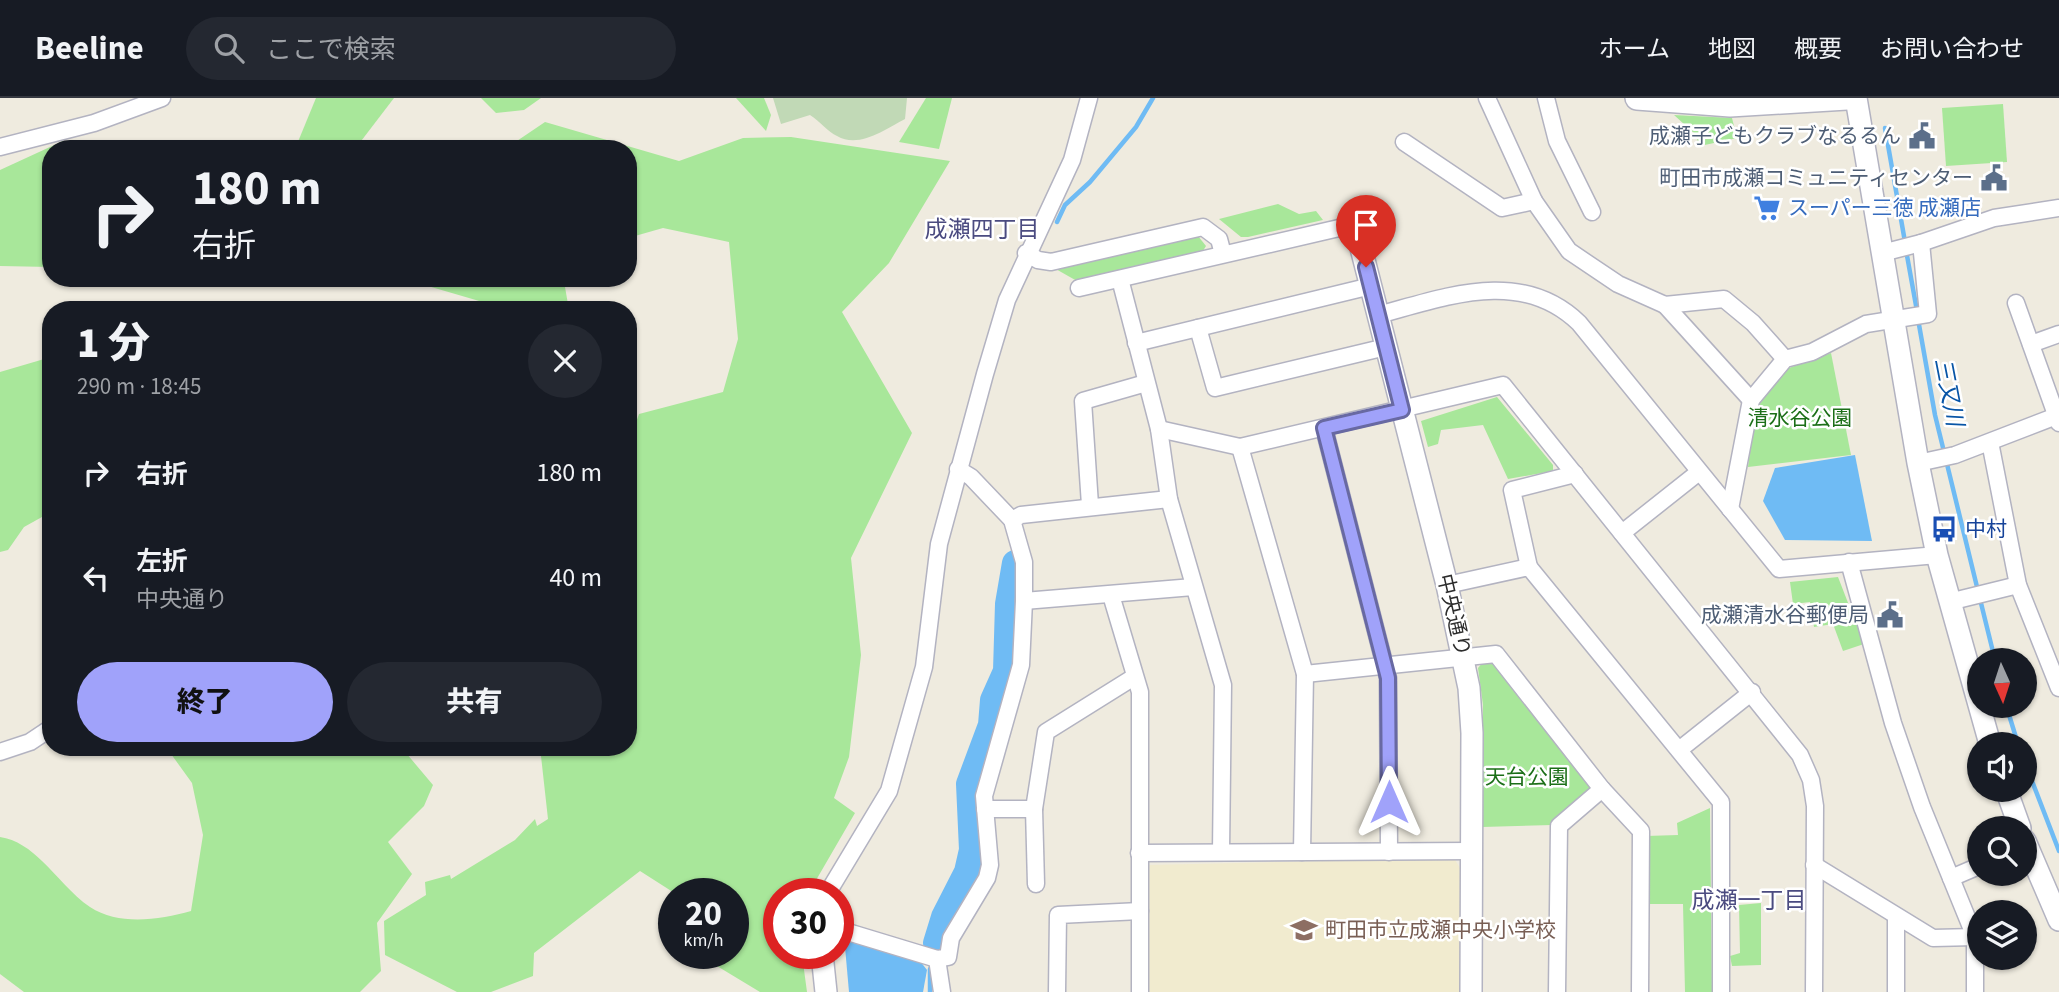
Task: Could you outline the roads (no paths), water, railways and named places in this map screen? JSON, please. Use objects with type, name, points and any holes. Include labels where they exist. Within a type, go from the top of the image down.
[{"type":"main road","points":[[1637,98],[1730,106],[1847,98]]},
{"type":"street","points":[[0,147],[94,123],[162,98]]},
{"type":"street","points":[[837,878],[889,791],[924,667],[939,544],[1007,300],[1026,253],[1072,160],[1089,98]]},
{"type":"street","points":[[1487,98],[1534,201],[1569,251],[1618,284],[1665,305],[1751,400]]},
{"type":"street","points":[[1546,98],[1557,141],[1592,212]]},
{"type":"street","points":[[1856,98],[1891,251],[1910,316],[1937,555],[1959,600],[1987,732]]},
{"type":"street","points":[[1404,142],[1502,208],[1534,201]]},
{"type":"street","points":[[1891,251],[1994,218],[2059,208]]},
{"type":"street","points":[[1026,253],[1038,260],[1051,262],[1203,227],[1219,239],[1223,254]]},
{"type":"street","points":[[1079,288],[1339,229],[1355,233],[1361,248]]},
{"type":"street","points":[[1730,509],[1751,400],[1785,359],[1812,352],[1866,324],[1928,313],[1918,244]]},
{"type":"street","name":"中央通り","points":[[1361,248],[1464,656],[1471,710],[1471,992]]},
{"type":"street","points":[[1120,279],[1159,429],[1168,499],[1223,685],[1221,852]]},
{"type":"street","points":[[1136,343],[1371,286]]},
{"type":"street","points":[[1378,315],[1471,291],[1496,288],[1518,291],[1554,303],[1579,323],[1779,569],[1937,555]]},
{"type":"street","points":[[1665,305],[1724,299],[1753,323],[1785,359]]},
{"type":"street","points":[[1928,461],[1955,455],[2058,418],[2016,303]]},
{"type":"street","points":[[1198,328],[1215,388],[1386,347]]},
{"type":"street","points":[[2031,344],[2059,334]]},
{"type":"street","points":[[1090,505],[1083,401],[1146,383]]},
{"type":"street","points":[[1159,429],[1240,447],[1503,386],[1752,692],[1800,755],[1811,780],[1815,806],[1814,992]]},
{"type":"street","points":[[1324,428],[1388,678],[1389,852]]},
{"type":"street","points":[[1990,442],[2018,585],[2059,688]]},
{"type":"street","points":[[1240,447],[1306,674],[1302,852]]},
{"type":"street","points":[[854,934],[937,959],[948,957],[951,938],[987,878],[990,865],[985,809],[987,777],[1021,664],[1024,562],[1012,520],[971,477],[958,470]]},
{"type":"street","points":[[1622,533],[1699,472]]},
{"type":"street","points":[[1575,474],[1512,490],[1529,567],[1721,802],[1721,992]]},
{"type":"street","points":[[1012,520],[1021,515],[1090,505],[1168,499]]},
{"type":"street","points":[[1849,562],[1893,723],[1922,807],[1967,917]]},
{"type":"street","points":[[1447,585],[1529,567]]},
{"type":"street","points":[[1959,600],[2018,585]]},
{"type":"street","points":[[1024,601],[1193,587]]},
{"type":"street","points":[[1111,595],[1140,692],[1140,992]]},
{"type":"street","points":[[1306,674],[1496,654],[1602,789],[1641,831],[1640,992]]},
{"type":"street","points":[[1036,884],[1034,809],[1046,732],[1134,677]]},
{"type":"street","points":[[1679,750],[1752,692]]},
{"type":"street","points":[[0,752],[30,742],[42,734]]},
{"type":"street","points":[[1557,992],[1559,826],[1602,789]]},
{"type":"street","points":[[985,809],[1034,809]]},
{"type":"street","points":[[1139,853],[1471,852]]},
{"type":"street","points":[[1814,864],[1896,918],[1933,938],[1967,937]]},
{"type":"street","points":[[2037,870],[2059,920]]},
{"type":"street","points":[[1951,878],[1967,871]]},
{"type":"street","points":[[1057,992],[1058,915],[1140,911]]},
{"type":"street","points":[[1896,918],[1896,992]]},
{"type":"street","points":[[937,959],[942,992]]},
{"type":"street","points":[[823,969],[826,992]]},
{"type":"street","points":[[1975,970],[1975,992]]},
{"type":"water","points":[[1855,455],[1872,541],[1785,540],[1763,501],[1775,468]]},
{"type":"water","points":[[854,943],[920,961],[927,970],[923,992],[849,992],[847,969],[854,969]]},
{"type":"waterway","points":[[1057,222],[1065,205],[1090,182],[1136,127],[1153,98]]},
{"type":"waterway","name":"三又川","points":[[1885,128],[1905,242]]},
{"type":"waterway","name":"三又川","points":[[1906,250],[1917,311]]},
{"type":"waterway","name":"三又川","points":[[1918,319],[1935,415],[1978,591]]},
{"type":"waterway","points":[[936,943],[944,917],[967,872],[972,850],[969,784],[991,725],[993,700],[1006,671],[1008,604],[1015,563]]},
{"type":"waterway","name":"三又川","points":[[1980,599],[1992,648]]},
{"type":"waterway","name":"三又川","points":[[2010,718],[2014,732]]},
{"type":"waterway","name":"三又川","points":[[2037,794],[2059,851]]},
{"type":"waterway","points":[[930,969],[930,992]]},
{"type":"place","name":"成瀬子どもクラブなるるん","points":[[1922,136]]},
{"type":"place","name":"町田市成瀬コミュニティセンター","points":[[1994,178]]},
{"type":"place","name":"スーパー三徳 成瀬店","points":[[1767,208]]},
{"type":"place","name":"中村","points":[[1944,529]]},
{"type":"place","name":"成瀬清水谷郵便局","points":[[1890,615]]},
{"type":"place","name":"町田市立成瀬中央小学校","points":[[1304,930]]},
{"type":"district","name":"成瀬四丁目","points":[[982,229]]},
{"type":"district","name":"成瀬一丁目","points":[[1749,900]]},
{"type":"park label","name":"清水谷公園","points":[[1800,418]]},
{"type":"park label","name":"天台公園","points":[[1527,777]]}]
